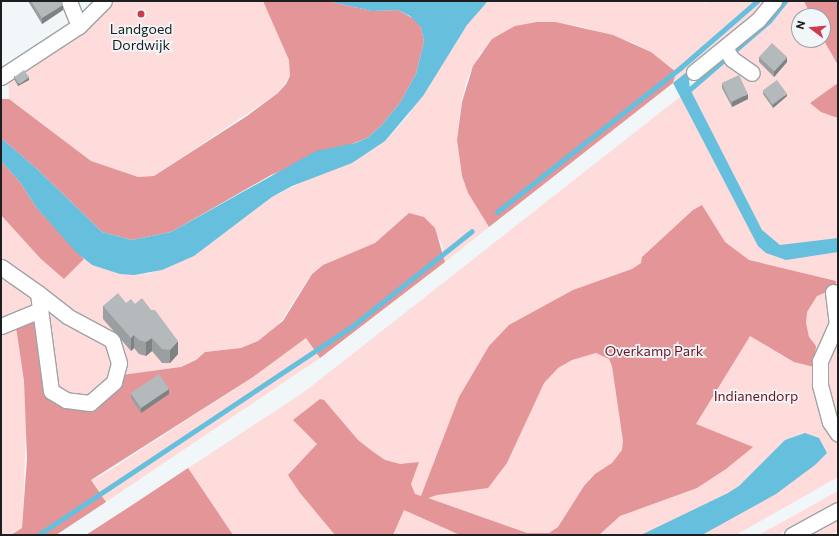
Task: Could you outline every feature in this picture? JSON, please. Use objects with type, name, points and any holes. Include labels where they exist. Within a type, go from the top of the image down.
[{"type":"street","points":[[70,1],[79,26]]},
{"type":"street","points":[[1,77],[79,26],[104,1]]},
{"type":"street","points":[[694,72],[728,53],[774,1]]},
{"type":"street","points":[[728,53],[752,73]]},
{"type":"street","points":[[1,267],[38,293],[67,316],[112,340],[119,363],[114,382],[90,403],[66,400],[51,391],[38,293]]},
{"type":"street","points":[[833,292],[838,323],[820,360],[820,385],[830,422],[838,434]]},
{"type":"street","points":[[1,326],[40,310]]},
{"type":"street","points":[[792,535],[838,510]]},
{"type":"green space","points":[[99,1],[263,1],[286,47],[290,60],[290,76],[278,93],[154,176],[138,177],[113,170],[91,161],[9,99],[8,63],[27,52],[77,35],[92,25],[104,10]]},
{"type":"green space","points":[[263,1],[327,1],[372,11],[398,10],[416,20],[421,27],[424,42],[416,74],[400,103],[380,127],[367,138],[271,175],[171,232],[132,240],[102,232],[37,169],[1,138],[1,99],[9,99],[91,161],[138,177],[154,176],[247,116],[278,93],[286,84],[290,76],[289,60]]},
{"type":"green space","points":[[488,1],[699,1],[706,3],[707,1],[772,1],[720,46],[673,83],[676,72],[651,52],[634,43],[583,27],[556,22],[537,22],[481,52],[468,76],[461,102],[457,140],[462,176],[468,193],[489,227],[445,262],[441,241],[409,213],[375,243],[323,265],[312,273],[276,329],[258,341],[241,348],[205,352],[196,360],[181,367],[165,371],[122,375],[121,353],[1,262],[1,215],[64,279],[84,259],[92,265],[148,274],[194,256],[272,197],[385,141],[407,117],[467,25]]},
{"type":"green space","name":"Overkamp Park","points":[[789,1],[838,1],[838,477],[736,535],[86,535],[304,392],[690,89]]},
{"type":"green space","points":[[804,1],[838,1],[838,65],[828,48],[831,48],[831,8],[807,8]]},
{"type":"green space","points":[[537,22],[556,22],[613,35],[651,52],[676,72],[673,83],[489,227],[468,193],[462,176],[457,140],[462,102],[473,66],[492,39],[515,26]]},
{"type":"green space","points":[[838,83],[838,118],[821,112],[810,103]]},
{"type":"green space","points":[[1,161],[20,182],[36,207],[84,259],[64,279],[41,259],[1,215]]},
{"type":"green space","points":[[702,205],[725,242],[749,260],[836,281],[836,288],[817,296],[807,312],[806,323],[809,337],[816,346],[814,367],[794,362],[750,336],[696,424],[753,447],[726,469],[697,488],[620,516],[599,535],[460,535],[404,510],[393,535],[335,535],[300,493],[288,475],[317,444],[293,420],[320,399],[324,400],[358,440],[385,460],[400,464],[419,462],[411,484],[415,494],[421,496],[459,397],[489,346],[509,325],[573,290],[632,269],[641,263],[642,257],[693,210]],"holes":[[[596,353],[609,359],[612,366],[623,441],[622,450],[612,463],[595,474],[584,486],[558,527],[549,533],[527,533],[428,498],[437,495],[488,488],[507,463],[544,383],[558,368],[572,360]]]},
{"type":"green space","points":[[409,213],[424,217],[435,228],[445,262],[320,358],[306,338],[253,377],[91,480],[106,502],[56,535],[11,535],[22,528],[27,459],[24,381],[16,327],[36,320],[50,391],[102,402],[122,375],[181,367],[196,360],[205,352],[241,348],[258,341],[283,321],[312,274],[323,265],[375,243]]},
{"type":"green space","points":[[1,274],[29,294],[34,304],[29,309],[1,320]]},
{"type":"green space","points":[[43,303],[102,340],[109,348],[115,366],[98,394],[74,398],[57,387]]},
{"type":"green space","points":[[16,327],[24,381],[26,428],[23,515],[22,528],[11,535],[1,535],[1,334]]},
{"type":"green space","points":[[306,338],[320,358],[106,502],[91,480],[101,476],[253,377]]},
{"type":"green space","points":[[188,468],[233,535],[86,535],[137,502]]},
{"type":"green space","points":[[838,491],[838,502],[778,535],[759,535]]},
{"type":"green space","points":[[838,516],[838,531],[830,535],[804,535]]},
{"type":"water","points":[[327,1],[488,1],[467,25],[423,96],[385,141],[352,163],[292,186],[272,197],[194,256],[162,270],[134,275],[120,274],[92,265],[76,252],[36,207],[20,182],[1,161],[1,138],[37,169],[102,232],[132,240],[171,232],[316,151],[355,143],[367,138],[380,127],[400,103],[416,74],[424,42],[421,27],[410,16],[398,10],[372,11]]},
{"type":"water","points":[[688,71],[690,89],[762,230],[780,245],[838,238],[838,252],[786,260],[766,253],[758,246],[673,83]]},
{"type":"water","points":[[805,433],[819,438],[827,453],[815,465],[776,494],[702,535],[641,535],[728,493],[739,486],[785,440]]},
{"type":"building","points":[[31,1],[62,1],[63,5],[42,18]]},
{"type":"building","points":[[772,43],[787,57],[774,71],[759,57]]},
{"type":"building","points":[[24,70],[29,77],[20,84],[14,77]]},
{"type":"building","points":[[739,75],[748,94],[731,102],[722,83]]},
{"type":"building","points":[[777,80],[787,94],[772,104],[762,91]]},
{"type":"building","points":[[118,293],[126,303],[131,299],[135,304],[142,298],[151,310],[155,310],[178,341],[170,350],[162,349],[152,338],[146,342],[139,340],[134,335],[131,338],[103,306]]},
{"type":"building","points":[[159,374],[169,389],[141,408],[131,393]]},
{"type":"waterway","points":[[497,212],[680,68],[757,1]]},
{"type":"waterway","points":[[690,89],[769,21],[785,1]]},
{"type":"waterway","points":[[38,535],[355,324],[472,231]]},
{"type":"place","name":"Landgoed Dordwijk","points":[[141,14]]},
{"type":"park label","name":"Indianendorp","points":[[756,396]]}]
